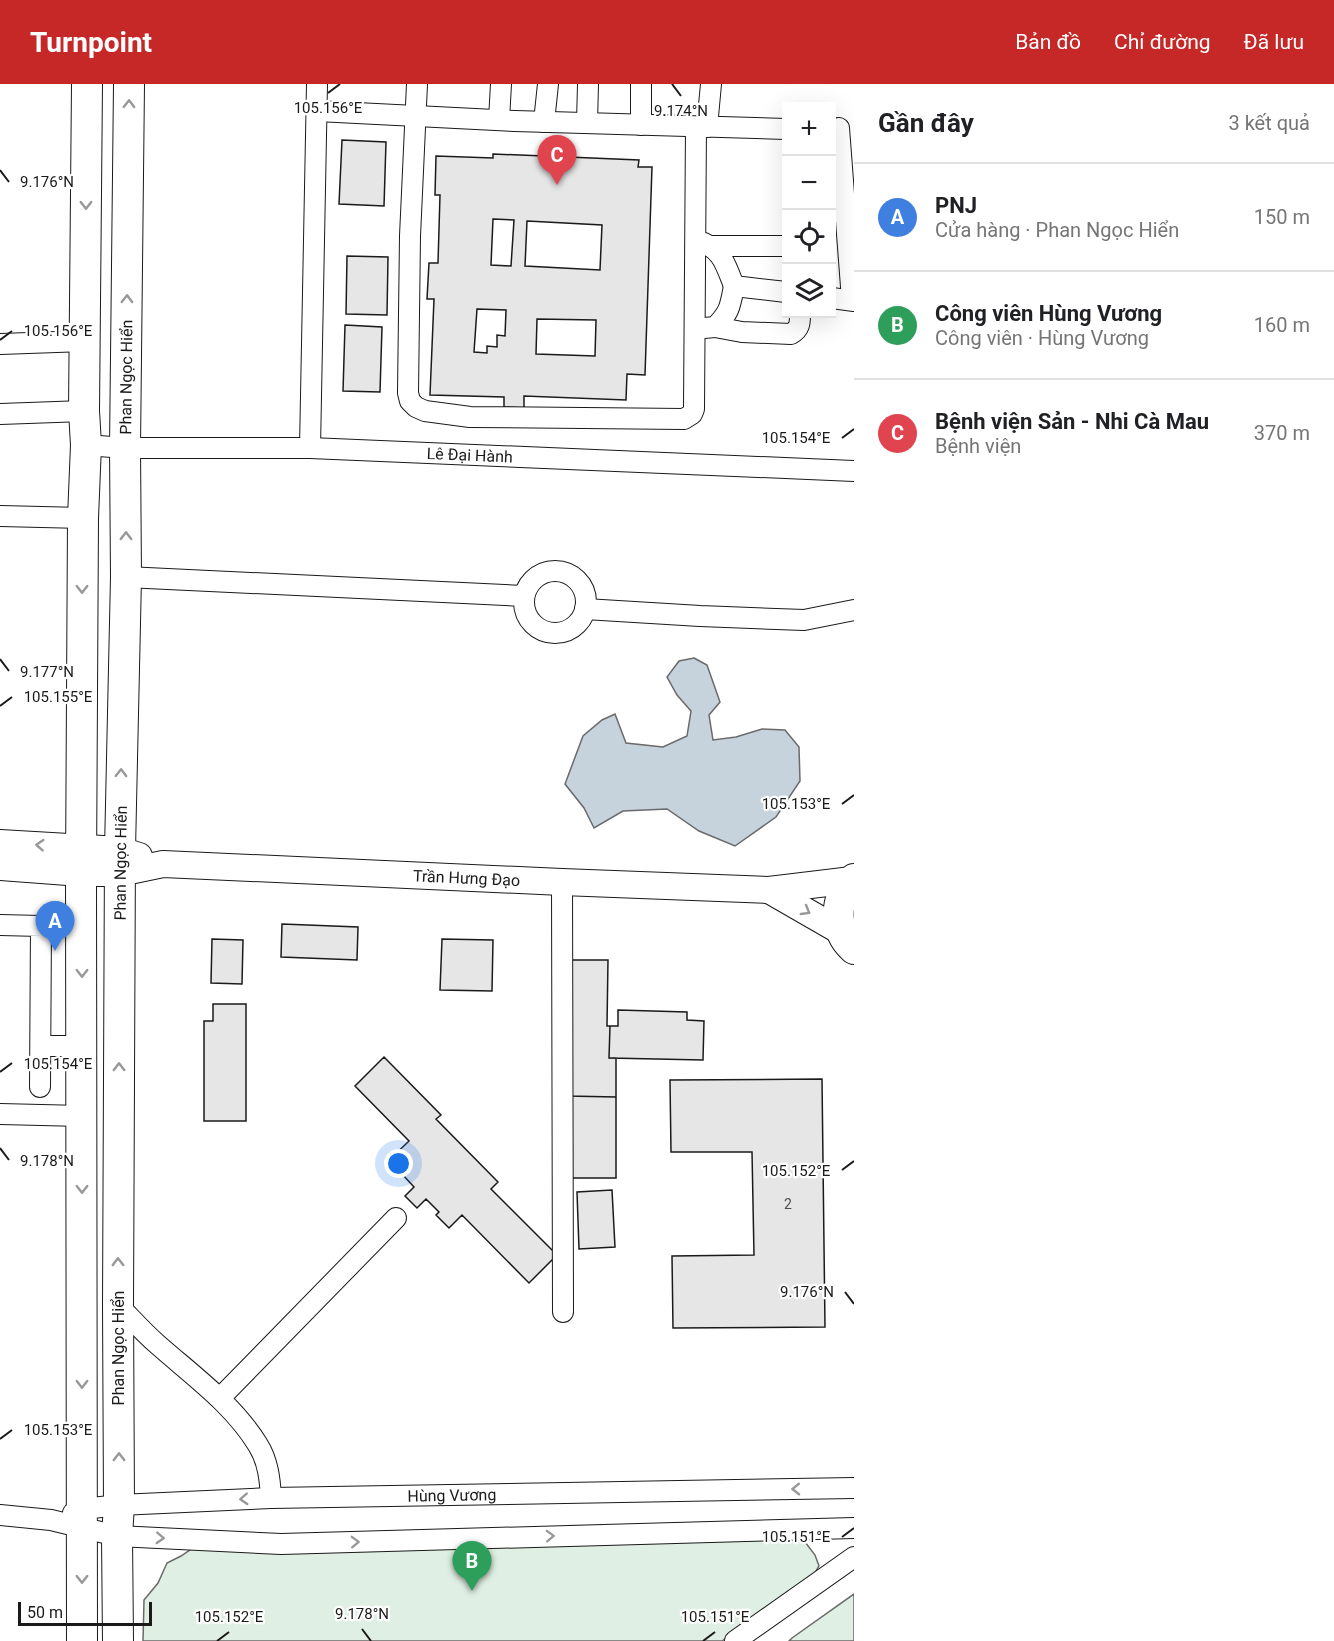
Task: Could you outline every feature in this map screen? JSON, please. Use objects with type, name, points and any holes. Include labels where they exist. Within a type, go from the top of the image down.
[{"type":"highway","points":[[82,1641],[83,518],[86,445],[84,411],[87,84]]},
{"type":"highway","name":"Phan Ngọc Hiển","points":[[118,1641],[120,862],[126,577],[129,84]]},
{"type":"highway","points":[[848,940],[838,918],[839,904],[844,891],[853,879]]},
{"type":"main road","name":"Trần Hưng Đạo","points":[[0,843],[82,860]]},
{"type":"main road","name":"Trần Hưng Đạo","points":[[0,867],[82,860],[770,890],[853,879]]},
{"type":"main road","name":"Trần Hưng Đạo","points":[[770,890],[848,940]]},
{"type":"street","points":[[309,448],[317,84]]},
{"type":"street","points":[[417,84],[410,236],[408,393],[416,407],[425,411],[470,417],[684,419],[692,414],[694,409],[705,328],[702,127],[711,84]]},
{"type":"street","points":[[499,120],[501,84]]},
{"type":"street","points":[[544,122],[548,84]]},
{"type":"street","points":[[587,123],[588,84]]},
{"type":"street","points":[[641,84],[641,125]]},
{"type":"street","points":[[317,111],[544,122],[782,129]]},
{"type":"street","points":[[836,298],[853,300],[841,128]]},
{"type":"street","points":[[704,243],[724,262],[734,286],[726,315],[705,328]]},
{"type":"street","points":[[704,243],[782,246]]},
{"type":"street","points":[[734,286],[782,292]]},
{"type":"street","points":[[705,328],[791,334],[799,327],[800,318]]},
{"type":"street","points":[[0,344],[85,341]]},
{"type":"street","points":[[0,414],[84,411]]},
{"type":"street","name":"Lê Đại Hành","points":[[86,445],[125,448],[309,448],[854,471]]},
{"type":"street","points":[[0,516],[83,518]]},
{"type":"street","points":[[556,571],[567,574],[578,582],[584,591],[585,609],[581,619],[574,627],[564,632],[543,631],[534,626],[527,617],[524,596],[528,586],[535,578],[546,572],[556,571]]},
{"type":"street","points":[[126,577],[524,596]]},
{"type":"street","points":[[585,609],[804,620],[854,610]]},
{"type":"street","points":[[562,882],[563,1312]]},
{"type":"street","points":[[0,925],[41,926],[40,1087]]},
{"type":"street","points":[[41,1046],[82,1046]]},
{"type":"street","points":[[0,1114],[82,1116]]},
{"type":"street","points":[[220,1398],[396,1218]]},
{"type":"street","points":[[118,1305],[155,1342],[220,1398],[242,1423],[259,1446],[269,1471],[271,1498]]},
{"type":"street","name":"Hùng Vương","points":[[0,1515],[51,1520],[82,1519],[119,1505],[271,1498],[854,1488]]},
{"type":"street","points":[[82,1519],[117,1536],[281,1544],[854,1528]]},
{"type":"street","points":[[740,1640],[854,1557]]},
{"type":"green space","points":[[802,1538],[815,1555],[819,1566],[812,1578],[722,1641],[143,1641],[144,1600],[158,1583],[167,1563],[203,1541]]},
{"type":"green space","points":[[854,1594],[854,1641],[789,1641],[792,1638]]},
{"type":"shaded area","points":[[694,658],[707,665],[720,702],[709,715],[713,740],[736,737],[762,729],[785,730],[799,747],[800,781],[776,817],[735,846],[699,831],[667,809],[623,811],[594,828],[584,808],[565,784],[583,736],[602,720],[615,714],[626,743],[663,747],[687,736],[691,711],[677,695],[667,677],[679,661]]},
{"type":"building","points":[[342,140],[386,142],[384,206],[339,204]]},
{"type":"building","points":[[493,154],[639,160],[638,167],[652,167],[645,375],[627,374],[626,400],[524,396],[524,408],[504,407],[504,397],[430,395],[434,299],[427,299],[429,263],[438,263],[440,195],[435,195],[436,156],[493,158]],"holes":[[[493,219],[514,220],[511,266],[491,265]],[[527,221],[602,225],[600,270],[525,266]],[[477,309],[506,310],[505,336],[497,335],[497,347],[487,346],[487,353],[474,352]],[[537,319],[596,320],[595,356],[536,354]]]},
{"type":"building","points":[[347,256],[388,257],[387,315],[346,314]]},
{"type":"building","points":[[345,325],[382,327],[380,392],[343,391]]},
{"type":"building","points":[[282,924],[358,927],[357,960],[281,957]]},
{"type":"building","points":[[212,939],[243,940],[242,984],[211,983]]},
{"type":"building","points":[[442,939],[493,940],[492,991],[440,990]]},
{"type":"building","points":[[568,960],[608,960],[607,1026],[610,1026],[609,1058],[616,1058],[616,1097],[567,1096]]},
{"type":"building","points":[[213,1004],[246,1004],[246,1121],[204,1121],[204,1021],[213,1021]]},
{"type":"building","points":[[618,1010],[687,1012],[687,1020],[704,1021],[703,1060],[609,1058],[610,1026],[618,1026]]},
{"type":"building","points":[[384,1057],[441,1115],[436,1119],[498,1182],[491,1189],[557,1255],[529,1283],[462,1215],[449,1228],[436,1215],[439,1212],[426,1199],[417,1208],[405,1196],[414,1187],[401,1173],[398,1177],[385,1164],[409,1141],[355,1086]]},
{"type":"building","points":[[822,1079],[825,1327],[673,1328],[672,1256],[754,1255],[752,1152],[671,1152],[670,1080]]},
{"type":"building","points":[[567,1096],[616,1097],[616,1178],[567,1178]]},
{"type":"building","points":[[612,1190],[615,1247],[579,1249],[577,1192]]},
{"type":"place","name":"Bệnh viện Sản - Nhi Cà Mau","points":[[557,185]]},
{"type":"place","name":"PNJ","points":[[55,951]]},
{"type":"place","name":"Công viên Hùng Vương","points":[[472,1591]]}]
